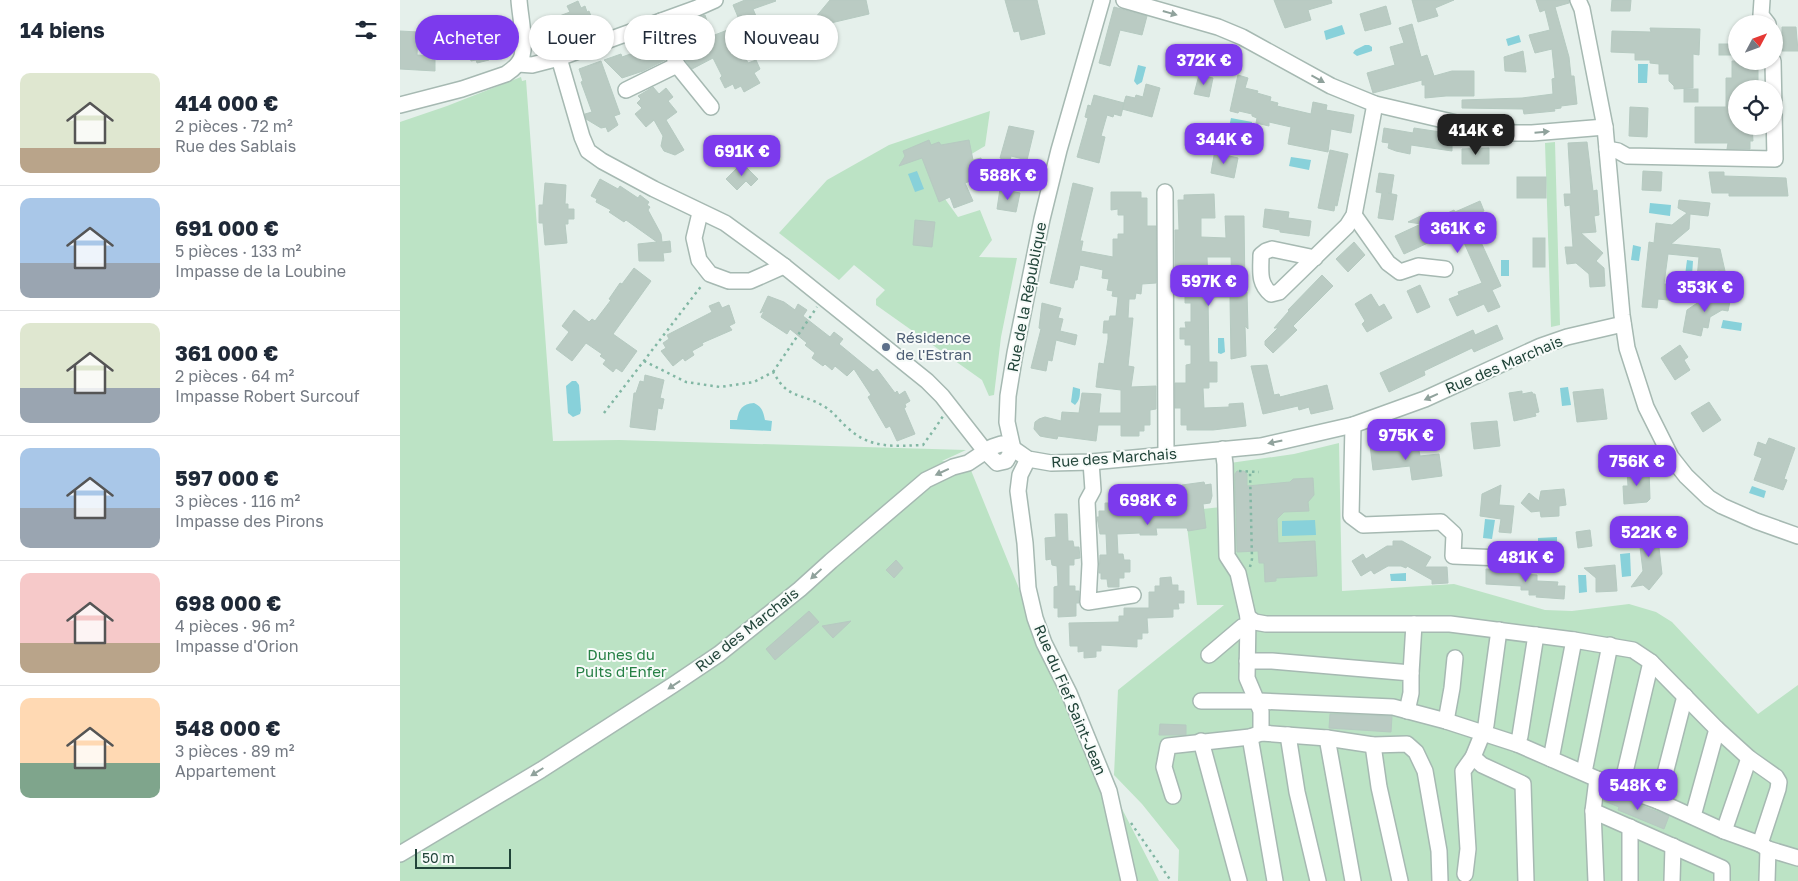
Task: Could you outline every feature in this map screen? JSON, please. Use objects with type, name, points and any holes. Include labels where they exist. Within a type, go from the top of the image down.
[{"type":"street","points":[[400,105],[462,89],[512,70],[522,58],[523,47],[518,0]]},
{"type":"street","points":[[678,15],[715,0]]},
{"type":"street","name":"Rue de la République","points":[[1013,449],[1007,422],[1010,379],[1042,219],[1059,150],[1102,0]]},
{"type":"street","points":[[1124,0],[1234,33],[1331,86],[1375,104],[1499,133],[1532,133],[1605,127]]},
{"type":"street","points":[[1578,0],[1582,9],[1605,127],[1623,324],[1627,348],[1646,407],[1671,457],[1686,476],[1709,498],[1756,521],[1798,536]]},
{"type":"street","points":[[1762,0],[1762,15]]},
{"type":"street","points":[[518,64],[532,65],[551,60]]},
{"type":"street","points":[[560,60],[582,137],[588,151],[611,166],[700,213],[725,224],[784,266],[927,381],[989,449],[997,463],[1006,461],[1013,449]]},
{"type":"street","points":[[675,60],[677,65],[711,107]]},
{"type":"street","points":[[626,90],[677,65]]},
{"type":"street","points":[[1607,149],[1618,151],[1627,156],[1775,159],[1774,70]]},
{"type":"street","points":[[1315,258],[1347,226],[1354,215],[1375,104]]},
{"type":"street","points":[[1165,192],[1166,455]]},
{"type":"street","points":[[700,213],[694,238],[699,260],[710,274],[729,280],[750,281],[784,266]]},
{"type":"street","points":[[1354,215],[1388,263],[1400,272],[1418,266],[1445,269]]},
{"type":"street","name":"Rue des Marchais","points":[[1013,449],[1028,459],[1051,463],[1091,462],[1261,446],[1353,426],[1425,399],[1541,346],[1567,337],[1623,324]]},
{"type":"street","name":"Rue de la République","points":[[989,449],[1007,422]]},
{"type":"street","points":[[1353,426],[1351,516],[1363,525],[1441,522],[1454,534],[1453,556],[1551,560]]},
{"type":"street","name":"Rue des Marchais","points":[[400,854],[541,770],[711,660],[800,589],[926,480],[953,467],[968,463],[989,449]]},
{"type":"street","points":[[1223,449],[1227,556],[1238,573],[1248,622],[1247,678],[1261,711],[1255,735],[1275,881]]},
{"type":"street","name":"Rue du Fief Saint-Jean","points":[[1028,459],[1020,474],[1018,491],[1030,596],[1044,643],[1069,693],[1109,791],[1129,881]]},
{"type":"street","points":[[1091,462],[1093,490],[1087,501],[1090,564],[1088,602],[1133,595]]},
{"type":"street","points":[[1209,655],[1248,622],[1266,624],[1450,624],[1610,645],[1633,650],[1651,662],[1717,729],[1749,758],[1776,777],[1779,782],[1764,846],[1767,881]]},
{"type":"street","points":[[1407,711],[1411,693],[1414,624]]},
{"type":"street","points":[[1465,874],[1468,850],[1463,771],[1473,757],[1486,725],[1499,630]]},
{"type":"street","points":[[1517,744],[1520,736],[1536,635]]},
{"type":"street","points":[[1551,759],[1574,640]]},
{"type":"street","points":[[1596,881],[1590,775],[1610,645]]},
{"type":"street","points":[[1446,721],[1455,658]]},
{"type":"street","points":[[1247,661],[1272,661],[1411,673]]},
{"type":"street","points":[[1621,789],[1651,662]]},
{"type":"street","points":[[1658,802],[1685,696]]},
{"type":"street","points":[[1200,702],[1258,702],[1392,707],[1446,721],[1517,744],[1621,789],[1693,816],[1724,831],[1798,858]]},
{"type":"street","points":[[1693,816],[1717,729]]},
{"type":"street","points":[[1173,796],[1164,767],[1168,746],[1255,735],[1327,738],[1373,745],[1407,744],[1416,752],[1424,771],[1439,851],[1440,881]]},
{"type":"street","points":[[1288,735],[1297,792],[1318,881]]},
{"type":"street","points":[[1327,738],[1353,881]]},
{"type":"street","points":[[1201,741],[1239,881]]},
{"type":"street","points":[[1373,745],[1379,787],[1400,881]]},
{"type":"street","points":[[1473,757],[1482,765],[1524,784],[1526,881]]},
{"type":"street","points":[[1724,831],[1749,758]]},
{"type":"street","points":[[1593,811],[1722,868],[1722,881]]},
{"type":"street","points":[[1630,827],[1630,881]]},
{"type":"street","points":[[1672,881],[1673,846]]},
{"type":"path","points":[[604,413],[710,274]]},
{"type":"path","points":[[644,361],[686,382],[720,388],[754,382],[773,372],[823,298]]},
{"type":"path","points":[[773,372],[782,386],[797,395],[819,403],[835,413],[848,429],[862,440],[884,446],[923,445],[936,428],[949,405]]},
{"type":"path","points":[[1225,470],[1259,472]]},
{"type":"path","points":[[1242,593],[1252,559],[1250,472]]},
{"type":"path","points":[[1126,815],[1171,881]]},
{"type":"green space","name":"Dunes du Puits d'Enfer","points":[[521,77],[522,81],[526,80],[553,441],[619,440],[966,450],[942,461],[968,463],[1057,682],[1159,881],[400,881],[400,122]]},
{"type":"green space","points":[[990,111],[985,146],[963,159],[945,199],[958,217],[980,210],[992,240],[979,257],[1017,258],[1001,337],[994,395],[989,396],[982,380],[876,305],[876,299],[885,290],[854,265],[839,280],[779,233],[827,180],[889,145]]},
{"type":"green space","points":[[1555,142],[1560,325],[1551,327],[1545,143]]},
{"type":"green space","points":[[1339,443],[1342,591],[1454,584],[1545,610],[1572,611],[1629,604],[1656,612],[1672,622],[1758,714],[1798,685],[1798,881],[1178,881],[1179,850],[1142,804],[1114,775],[1118,690],[1224,605],[1197,605],[1185,511],[1221,507],[1216,465],[1294,454]]},
{"type":"water","points":[[1342,25],[1345,34],[1326,40],[1324,31]]},
{"type":"water","points":[[1519,35],[1521,42],[1508,46],[1506,39]]},
{"type":"water","points":[[1365,45],[1372,47],[1372,51],[1357,56],[1353,53],[1355,50]]},
{"type":"water","points":[[1638,64],[1648,64],[1647,83],[1638,83]]},
{"type":"water","points":[[1138,65],[1146,67],[1142,82],[1137,85],[1134,81]]},
{"type":"water","points":[[1231,118],[1252,122],[1250,132],[1229,127]]},
{"type":"water","points":[[1291,157],[1311,160],[1309,170],[1289,166]]},
{"type":"water","points":[[917,171],[924,189],[915,192],[908,174]]},
{"type":"water","points":[[1650,203],[1671,205],[1670,216],[1649,213]]},
{"type":"water","points":[[1633,245],[1641,247],[1639,261],[1631,260]]},
{"type":"water","points":[[1501,260],[1509,260],[1509,276],[1501,276]]},
{"type":"water","points":[[1687,260],[1693,261],[1692,276],[1685,275]]},
{"type":"water","points":[[1723,320],[1742,323],[1741,331],[1721,328]]},
{"type":"water","points":[[1218,338],[1224,338],[1225,352],[1221,354],[1218,353]]},
{"type":"water","points":[[572,381],[576,381],[579,385],[581,410],[580,414],[573,417],[568,413],[566,386]]},
{"type":"water","points":[[1073,387],[1080,389],[1079,399],[1075,405],[1071,402]]},
{"type":"water","points":[[1568,387],[1571,405],[1562,406],[1560,388]]},
{"type":"water","points":[[754,403],[762,410],[765,420],[772,421],[771,431],[730,429],[730,420],[737,420],[742,408]]},
{"type":"water","points":[[1752,486],[1766,491],[1764,498],[1749,493]]},
{"type":"water","points":[[1485,519],[1495,520],[1492,539],[1483,538]]},
{"type":"water","points":[[1315,520],[1316,535],[1282,536],[1282,521]]},
{"type":"water","points":[[1557,537],[1557,546],[1538,547],[1538,538]]},
{"type":"water","points":[[1630,553],[1631,576],[1622,577],[1620,554]]},
{"type":"water","points":[[1406,573],[1406,581],[1391,581],[1390,574]]},
{"type":"water","points":[[1578,575],[1586,575],[1587,592],[1579,593]]},
{"type":"building","points":[[745,0],[776,1],[753,9],[756,15],[737,15],[733,5]]},
{"type":"building","points":[[830,0],[866,0],[869,14],[838,21],[838,15],[818,15]]},
{"type":"building","points":[[1005,0],[1037,0],[1045,34],[1021,40],[1019,31],[1014,32]]},
{"type":"building","points":[[1274,0],[1331,0],[1332,3],[1308,10],[1311,20],[1285,28]]},
{"type":"building","points":[[1412,0],[1454,0],[1435,8],[1438,16],[1418,22]]},
{"type":"building","points":[[1536,0],[1569,0],[1569,3],[1555,7],[1569,57],[1571,76],[1574,76],[1577,104],[1561,106],[1561,108],[1554,109],[1555,111],[1524,114],[1523,109],[1462,108],[1462,100],[1522,98],[1553,94],[1552,79],[1555,78],[1552,49],[1535,53],[1529,35],[1550,30],[1545,10],[1540,12]]},
{"type":"building","points":[[1612,0],[1631,0],[1630,11],[1611,11]]},
{"type":"building","points":[[578,1],[581,8],[585,6],[591,15],[562,15],[570,12],[567,6]]},
{"type":"building","points":[[1386,6],[1391,24],[1365,31],[1360,14]]},
{"type":"building","points":[[1114,7],[1147,16],[1142,35],[1120,30],[1110,66],[1099,63]]},
{"type":"building","points":[[1412,24],[1421,57],[1427,55],[1434,76],[1452,71],[1474,71],[1474,96],[1425,98],[1425,85],[1422,85],[1422,80],[1373,93],[1367,73],[1395,65],[1390,47],[1404,43],[1399,28]]},
{"type":"building","points":[[1783,27],[1796,27],[1798,51],[1783,51]]},
{"type":"building","points":[[1650,28],[1700,29],[1699,55],[1693,54],[1693,88],[1674,89],[1674,86],[1669,81],[1669,74],[1659,74],[1659,64],[1650,63],[1650,60],[1635,60],[1635,53],[1611,52],[1612,31],[1651,32]]},
{"type":"building","points":[[400,31],[415,32],[415,60],[435,60],[435,71],[400,69]]},
{"type":"building","points":[[725,31],[725,60],[746,60],[748,63],[756,60],[760,69],[754,73],[760,83],[744,92],[741,86],[735,89],[733,84],[725,88],[720,78],[722,76],[714,60],[715,35]]},
{"type":"building","points":[[1719,44],[1728,44],[1728,55],[1719,55]]},
{"type":"building","points":[[1523,51],[1526,72],[1505,71],[1504,57]]},
{"type":"building","points":[[621,54],[622,57],[624,56],[624,60],[665,60],[643,71],[622,78],[604,60],[614,60],[614,56]]},
{"type":"building","points":[[476,60],[489,60],[477,63]]},
{"type":"building","points":[[686,60],[709,60],[692,69]]},
{"type":"building","points":[[601,61],[620,114],[614,116],[618,125],[608,132],[606,127],[601,128],[586,119],[585,114],[592,112],[581,82],[583,81],[579,69]]},
{"type":"building","points":[[1732,70],[1758,70],[1758,80],[1728,80],[1728,135],[1753,135],[1750,149],[1727,149],[1728,143],[1695,143],[1695,107],[1726,107],[1726,78],[1732,78]]},
{"type":"building","points":[[1199,75],[1213,78],[1209,97],[1194,94]]},
{"type":"building","points":[[1238,75],[1248,78],[1245,88],[1271,97],[1270,101],[1278,103],[1277,106],[1311,114],[1313,102],[1327,105],[1326,110],[1354,115],[1351,133],[1331,129],[1328,152],[1288,144],[1291,127],[1269,122],[1269,126],[1256,123],[1257,118],[1252,116],[1252,114],[1230,111]]},
{"type":"building","points":[[1146,84],[1160,88],[1152,117],[1122,109],[1126,96],[1135,98],[1136,95],[1143,97]]},
{"type":"building","points":[[653,87],[659,94],[666,88],[673,97],[668,101],[677,112],[666,120],[684,150],[675,155],[664,151],[661,146],[663,136],[654,120],[646,127],[635,114],[642,108],[637,103],[641,99],[638,96]]},
{"type":"building","points":[[1684,89],[1698,89],[1698,102],[1684,102]]},
{"type":"building","points":[[1094,95],[1124,103],[1121,116],[1114,114],[1113,117],[1107,115],[1101,136],[1105,137],[1099,163],[1077,157],[1088,118],[1085,117],[1088,105],[1091,106]]},
{"type":"building","points":[[1630,107],[1648,108],[1647,137],[1629,136]]},
{"type":"building","points":[[1009,126],[1034,131],[1027,160],[1011,156],[1010,161],[1000,158]]},
{"type":"building","points":[[1384,128],[1413,133],[1414,128],[1447,133],[1447,138],[1452,138],[1452,151],[1411,145],[1410,154],[1396,151],[1388,148],[1389,143],[1382,142]]},
{"type":"building","points":[[929,140],[931,145],[939,142],[941,145],[969,140],[973,160],[981,158],[984,176],[965,183],[973,201],[954,208],[950,197],[939,202],[922,158],[899,166],[905,156],[903,151]]},
{"type":"building","points":[[1587,142],[1593,191],[1597,190],[1599,215],[1594,216],[1596,232],[1581,233],[1603,253],[1596,261],[1604,268],[1605,286],[1590,287],[1589,274],[1576,263],[1567,264],[1565,247],[1573,247],[1570,205],[1565,206],[1564,194],[1571,194],[1568,143]]},
{"type":"building","points":[[1489,148],[1489,164],[1462,164],[1462,149]]},
{"type":"building","points":[[1215,150],[1238,158],[1234,178],[1211,173]]},
{"type":"building","points":[[1330,150],[1348,154],[1337,206],[1335,205],[1334,211],[1318,208]]},
{"type":"building","points":[[742,163],[758,179],[751,186],[746,181],[737,190],[726,179]]},
{"type":"building","points":[[1643,171],[1662,172],[1661,191],[1642,190]]},
{"type":"building","points":[[1709,172],[1724,172],[1724,176],[1786,178],[1788,196],[1729,196],[1729,193],[1712,193]]},
{"type":"building","points":[[1379,173],[1394,175],[1391,194],[1397,195],[1393,220],[1378,218],[1382,193],[1376,192]]},
{"type":"building","points":[[1517,177],[1546,177],[1546,198],[1517,198]]},
{"type":"building","points":[[600,179],[618,189],[620,186],[638,198],[640,195],[649,202],[647,205],[650,207],[648,210],[661,234],[662,242],[670,241],[671,252],[663,253],[664,261],[639,261],[638,244],[657,242],[626,220],[624,222],[609,212],[611,210],[596,202],[597,199],[591,196]]},
{"type":"building","points":[[545,183],[566,185],[565,204],[568,204],[568,209],[574,209],[574,219],[568,219],[568,224],[565,224],[567,243],[545,245],[543,223],[539,223],[539,205],[543,205]]},
{"type":"building","points":[[1073,183],[1093,188],[1080,241],[1083,241],[1081,251],[1113,257],[1113,239],[1118,239],[1118,234],[1124,234],[1124,215],[1118,215],[1118,209],[1111,210],[1111,192],[1141,192],[1141,198],[1147,198],[1147,226],[1156,226],[1156,283],[1142,284],[1141,294],[1136,293],[1135,299],[1129,299],[1128,318],[1133,318],[1128,366],[1134,367],[1131,387],[1156,386],[1156,409],[1150,410],[1150,425],[1144,425],[1144,431],[1139,431],[1139,436],[1121,436],[1121,425],[1098,425],[1096,441],[1058,436],[1057,439],[1045,437],[1040,436],[1034,429],[1035,422],[1039,419],[1045,417],[1061,421],[1062,412],[1079,413],[1082,393],[1101,394],[1099,413],[1121,413],[1121,390],[1096,387],[1099,363],[1104,364],[1108,339],[1108,333],[1103,333],[1104,321],[1109,321],[1110,316],[1116,316],[1118,297],[1112,296],[1113,291],[1107,290],[1109,279],[1102,278],[1103,270],[1080,265],[1073,288],[1050,283]]},
{"type":"building","points":[[1000,189],[1020,193],[1016,212],[997,209]]},
{"type":"building","points":[[1214,194],[1215,218],[1201,218],[1201,237],[1226,238],[1225,216],[1244,216],[1245,292],[1247,292],[1248,329],[1245,326],[1246,356],[1231,359],[1230,297],[1208,297],[1209,362],[1217,362],[1217,382],[1209,382],[1209,388],[1203,388],[1204,408],[1229,407],[1229,404],[1243,403],[1246,426],[1213,430],[1187,430],[1187,425],[1181,425],[1181,408],[1175,408],[1175,383],[1186,383],[1186,365],[1191,364],[1191,345],[1185,345],[1185,339],[1180,339],[1180,328],[1186,328],[1185,322],[1191,322],[1191,303],[1185,303],[1185,283],[1175,283],[1175,230],[1179,230],[1178,200],[1184,200],[1184,195]],"holes":[[[1207,257],[1231,257],[1232,283],[1208,284]]]},
{"type":"building","points":[[1679,200],[1710,203],[1708,216],[1690,214],[1689,229],[1671,244],[1720,249],[1725,271],[1715,270],[1715,280],[1697,278],[1699,257],[1668,254],[1664,284],[1691,286],[1689,302],[1658,299],[1657,308],[1642,307],[1649,242],[1654,243],[1656,223],[1672,225],[1687,213],[1678,208]]},
{"type":"building","points":[[1480,201],[1484,211],[1479,213],[1481,218],[1467,225],[1475,242],[1480,240],[1501,286],[1492,290],[1500,307],[1488,312],[1484,304],[1457,316],[1449,299],[1459,295],[1458,292],[1482,283],[1458,229],[1404,254],[1395,236],[1421,224],[1408,222],[1429,212],[1433,220]]},
{"type":"building","points":[[1265,209],[1289,212],[1288,218],[1311,221],[1309,236],[1280,232],[1280,230],[1263,227]]},
{"type":"building","points":[[915,220],[935,222],[932,247],[913,245]]},
{"type":"building","points":[[1533,238],[1545,238],[1545,267],[1533,267]]},
{"type":"building","points":[[1354,242],[1365,255],[1348,272],[1336,259]]},
{"type":"building","points":[[634,268],[651,281],[613,334],[637,351],[622,372],[616,368],[613,372],[603,364],[606,360],[600,356],[602,354],[586,343],[572,361],[556,349],[569,332],[562,326],[574,310],[589,322],[592,319],[595,321],[611,300],[609,299],[620,283],[622,284]]},
{"type":"building","points":[[1322,275],[1333,286],[1293,326],[1297,330],[1273,353],[1265,345],[1265,341],[1278,328],[1274,328],[1288,310]]},
{"type":"building","points":[[1420,285],[1430,307],[1417,313],[1407,291]]},
{"type":"building","points":[[1712,293],[1731,297],[1728,311],[1722,310],[1710,317],[1708,328],[1703,327],[1701,336],[1683,332],[1687,310]]},
{"type":"building","points":[[1371,294],[1379,307],[1384,304],[1392,318],[1367,332],[1362,324],[1365,321],[1355,304]]},
{"type":"building","points":[[768,296],[784,302],[795,310],[798,304],[807,310],[803,316],[830,337],[834,332],[843,339],[839,344],[873,372],[877,369],[895,393],[897,391],[899,395],[905,391],[910,401],[905,404],[906,407],[904,408],[915,434],[897,441],[890,426],[886,428],[868,397],[871,395],[854,369],[847,376],[835,366],[832,370],[825,364],[823,366],[812,358],[815,353],[805,345],[807,343],[790,329],[787,334],[761,317],[764,311],[760,313]]},
{"type":"building","points":[[719,302],[722,308],[729,305],[735,323],[729,326],[732,330],[702,343],[703,345],[692,351],[694,355],[685,361],[683,358],[673,366],[661,351],[666,348],[663,343],[669,339],[667,335],[712,312],[709,306]]},
{"type":"building","points":[[1042,303],[1061,308],[1058,318],[1063,319],[1060,331],[1077,335],[1075,345],[1056,340],[1052,361],[1048,360],[1046,371],[1031,368],[1041,329],[1039,328]]},
{"type":"building","points":[[1497,325],[1503,339],[1474,352],[1472,348],[1424,371],[1425,375],[1389,392],[1380,373],[1473,330],[1475,335]]},
{"type":"building","points":[[1680,345],[1688,357],[1684,360],[1690,370],[1675,380],[1661,358]]},
{"type":"building","points":[[1267,365],[1274,395],[1279,394],[1280,397],[1327,385],[1333,409],[1311,414],[1309,407],[1299,410],[1298,406],[1263,414],[1251,366]]},
{"type":"building","points":[[645,375],[664,380],[660,398],[664,399],[662,409],[658,408],[655,430],[630,427],[634,393],[636,393],[640,381],[644,382]]},
{"type":"building","points":[[1603,389],[1607,419],[1577,422],[1573,392]]},
{"type":"building","points":[[1522,391],[1522,394],[1532,392],[1535,394],[1539,412],[1535,413],[1536,416],[1514,421],[1509,393]]},
{"type":"building","points":[[1709,402],[1721,420],[1703,432],[1691,413]]},
{"type":"building","points":[[1497,421],[1500,446],[1474,449],[1471,423]]},
{"type":"building","points":[[1769,438],[1795,448],[1784,479],[1787,480],[1783,490],[1754,480],[1762,458],[1754,455],[1758,442],[1766,445]]},
{"type":"building","points":[[1384,443],[1385,449],[1418,445],[1420,456],[1439,454],[1442,476],[1412,480],[1410,466],[1373,470],[1370,445]]},
{"type":"building","points":[[1649,468],[1650,499],[1647,502],[1624,504],[1623,486],[1628,486],[1627,471]]},
{"type":"building","points":[[1237,471],[1244,471],[1247,474],[1247,486],[1313,478],[1314,495],[1308,502],[1309,511],[1284,512],[1277,519],[1278,543],[1315,541],[1317,576],[1276,578],[1276,581],[1265,582],[1264,563],[1259,563],[1258,551],[1237,552],[1235,474]]},
{"type":"building","points":[[1204,482],[1205,485],[1211,484],[1212,496],[1210,503],[1203,504],[1206,528],[1188,531],[1187,528],[1156,528],[1157,535],[1140,535],[1140,533],[1117,534],[1118,554],[1123,554],[1124,560],[1130,560],[1130,572],[1124,572],[1124,578],[1119,578],[1119,587],[1108,587],[1107,579],[1101,579],[1101,573],[1099,573],[1100,555],[1107,555],[1106,534],[1100,534],[1097,517],[1099,517],[1099,511],[1105,511],[1105,503],[1116,503],[1117,511],[1185,507],[1182,485]]},
{"type":"building","points":[[1501,485],[1499,505],[1514,506],[1511,533],[1499,532],[1501,519],[1480,516],[1482,494]]},
{"type":"building","points":[[1564,489],[1566,505],[1559,506],[1559,516],[1541,517],[1540,511],[1531,512],[1521,503],[1529,493],[1539,501],[1541,491]]},
{"type":"building","points":[[1055,514],[1067,514],[1068,541],[1073,541],[1074,547],[1079,547],[1080,558],[1074,559],[1074,565],[1069,565],[1069,586],[1075,586],[1075,591],[1079,591],[1079,603],[1076,603],[1076,616],[1058,617],[1058,608],[1054,608],[1054,587],[1058,586],[1057,566],[1052,565],[1051,559],[1046,560],[1045,538],[1056,537]]},
{"type":"building","points":[[1590,530],[1592,546],[1578,548],[1576,532]]},
{"type":"building","points":[[1657,530],[1662,574],[1649,590],[1643,585],[1631,587],[1643,571],[1640,547],[1636,547],[1634,533]]},
{"type":"building","points":[[1393,541],[1402,541],[1431,557],[1425,567],[1447,567],[1448,583],[1432,584],[1432,580],[1407,566],[1406,568],[1388,566],[1374,574],[1371,570],[1361,576],[1352,561],[1363,554],[1366,559],[1387,546],[1393,546]]},
{"type":"building","points":[[896,560],[903,568],[894,578],[886,570]]},
{"type":"building","points":[[1615,565],[1617,591],[1596,592],[1596,578],[1584,568]]},
{"type":"building","points":[[1486,569],[1522,571],[1522,574],[1537,575],[1537,581],[1558,582],[1557,586],[1565,586],[1564,599],[1529,595],[1529,590],[1521,590],[1521,586],[1486,584]]},
{"type":"building","points":[[1171,577],[1172,585],[1178,585],[1178,591],[1184,591],[1184,603],[1178,603],[1179,609],[1173,609],[1173,617],[1147,618],[1148,633],[1142,633],[1142,639],[1137,639],[1137,647],[1101,645],[1101,651],[1096,651],[1096,657],[1084,658],[1084,651],[1078,652],[1078,646],[1070,646],[1069,623],[1119,622],[1119,616],[1124,616],[1124,608],[1149,608],[1149,592],[1155,592],[1155,586],[1160,586],[1160,578]]},
{"type":"building","points":[[809,611],[819,622],[775,660],[766,649]]},
{"type":"building","points":[[851,621],[833,638],[822,626]]},
{"type":"building","points":[[1330,714],[1392,716],[1391,732],[1329,728]]},
{"type":"building","points":[[1160,724],[1186,725],[1186,735],[1159,735]]},
{"type":"building","points":[[1606,792],[1669,816],[1664,829],[1618,810],[1619,807],[1604,801]]},
{"type":"place","name":"Résidence de l'Estran","points":[[886,347]]}]
